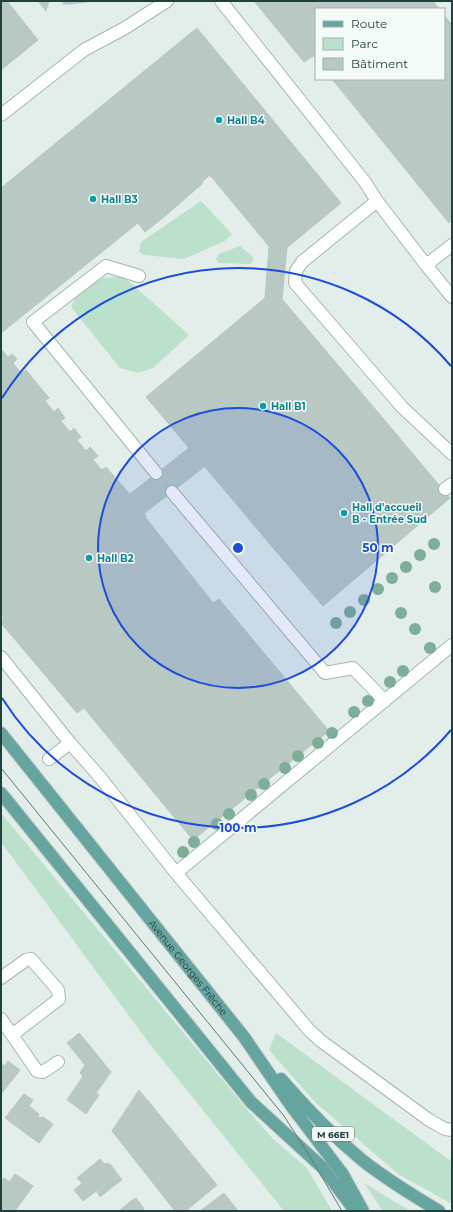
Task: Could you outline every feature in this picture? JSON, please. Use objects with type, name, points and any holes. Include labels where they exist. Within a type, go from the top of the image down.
[{"type":"main road","name":"Avenue Georges Frêche","points":[[1,733],[244,1037],[292,1107],[342,1173],[363,1211]]},
{"type":"main road","points":[[1,793],[251,1102],[322,1168],[356,1211]]},
{"type":"main road","name":"M 66E1","points":[[244,1037],[302,1103],[337,1138],[362,1160],[384,1176],[410,1194],[439,1211]]},
{"type":"lane","points":[[1,115],[84,50],[126,28],[167,1]]},
{"type":"lane","points":[[221,1],[365,182],[377,201],[452,297]]},
{"type":"lane","points":[[377,201],[302,262],[296,271],[295,283],[402,407],[452,454]]},
{"type":"lane","points":[[426,265],[452,245]]},
{"type":"lane","points":[[139,276],[106,266],[33,322],[156,473]]},
{"type":"lane","points":[[172,492],[325,673],[352,668],[385,701]]},
{"type":"lane","points":[[176,873],[452,645]]},
{"type":"lane","points":[[1,657],[70,743],[99,776],[176,873],[308,1030],[429,1120],[445,1129],[452,1130]]},
{"type":"lane","points":[[49,758],[70,743]]},
{"type":"lane","points":[[1,978],[26,960],[31,960],[58,990],[59,999],[12,1036]]},
{"type":"lane","points":[[1,1019],[36,1071],[43,1072],[58,1062]]},
{"type":"green space","points":[[201,201],[232,234],[225,241],[184,259],[144,255],[139,252],[141,242]]},
{"type":"green space","points":[[240,246],[254,258],[251,264],[218,263],[216,259],[219,254]]},
{"type":"green space","points":[[123,276],[189,335],[153,368],[138,373],[120,368],[71,307],[77,293],[103,278]]},
{"type":"green space","points":[[1,813],[245,1107],[273,1139],[307,1168],[332,1211],[284,1211],[149,1043],[1,842]]},
{"type":"green space","points":[[276,1033],[452,1162],[452,1204],[398,1174],[316,1103],[269,1050]]},
{"type":"green space","points":[[364,1183],[407,1209],[412,1211],[383,1211]]},
{"type":"building","points":[[1,1],[7,1],[38,40],[1,70]]},
{"type":"building","points":[[38,1],[49,1],[46,11]]},
{"type":"building","points":[[64,1],[94,1],[63,4]]},
{"type":"building","points":[[254,1],[272,1],[276,9],[296,34],[301,31],[315,48],[310,52],[313,56],[304,62]]},
{"type":"building","points":[[272,1],[374,1],[365,8],[315,8],[315,48],[301,31],[296,34],[276,9]]},
{"type":"building","points":[[374,1],[433,1],[438,8],[365,8]]},
{"type":"building","points":[[445,16],[452,25],[452,220],[449,223],[333,80],[445,80]]},
{"type":"building","name":"Hall B4","points":[[197,28],[341,203],[277,256],[132,81]]},
{"type":"building","points":[[315,48],[315,58],[310,52]]},
{"type":"building","name":"Hall B3","points":[[132,81],[210,175],[203,181],[202,184],[145,232],[138,223],[1,333],[1,188]]},
{"type":"building","points":[[269,247],[277,256],[287,248],[282,299],[265,298]]},
{"type":"building","name":"Hall B1","points":[[265,298],[282,299],[387,423],[259,531],[146,397]]},
{"type":"building","name":"Hall B2","points":[[1,349],[8,357],[12,354],[17,359],[13,363],[21,373],[26,370],[49,398],[45,401],[54,412],[58,408],[65,418],[61,421],[70,432],[74,428],[81,437],[77,440],[86,451],[90,447],[98,456],[93,460],[102,470],[106,467],[133,498],[129,502],[137,512],[141,509],[146,516],[145,517],[213,603],[219,599],[329,731],[193,840],[84,708],[77,713],[1,623],[1,620],[4,618],[1,614]]},
{"type":"building","name":"Hall d'accueil B - Entrée Sud","points":[[387,423],[402,441],[390,450],[429,496],[325,584],[286,539],[274,549],[259,531]]},
{"type":"building","points":[[402,441],[450,498],[323,606],[274,549],[286,539],[325,584],[429,496],[390,450]]},
{"type":"building","points":[[189,448],[204,467],[146,512],[144,513],[141,509],[137,512],[129,502],[133,498],[130,494]]},
{"type":"building","points":[[79,1033],[85,1040],[73,1050],[67,1043]]},
{"type":"building","points":[[85,1040],[111,1072],[96,1093],[99,1095],[92,1105],[87,1102],[80,1104],[78,1108],[67,1100],[83,1076],[80,1073],[85,1065],[73,1050]]},
{"type":"building","points":[[8,1061],[20,1070],[2,1093],[1,1063],[5,1066]]},
{"type":"building","points":[[139,1090],[217,1185],[186,1211],[175,1211],[112,1131]]},
{"type":"building","points":[[24,1094],[33,1100],[29,1106],[39,1114],[38,1117],[43,1117],[53,1124],[42,1139],[32,1131],[28,1135],[5,1118]]},
{"type":"building","points":[[87,1102],[92,1105],[86,1114],[78,1108],[80,1104]]},
{"type":"building","points":[[32,1131],[42,1139],[39,1143],[28,1135]]},
{"type":"building","points":[[100,1159],[104,1164],[107,1163],[111,1165],[122,1180],[111,1188],[107,1183],[83,1201],[74,1190],[82,1183],[77,1178]]},
{"type":"building","points":[[15,1174],[33,1186],[15,1211],[2,1211],[1,1194]]},
{"type":"building","points":[[4,1178],[10,1182],[1,1194],[1,1181]]},
{"type":"building","points":[[107,1183],[111,1188],[100,1197],[97,1192]]},
{"type":"building","points":[[224,1193],[238,1211],[200,1211]]},
{"type":"building","points":[[136,1198],[144,1209],[142,1211],[140,1211],[131,1201]]},
{"type":"building","points":[[131,1201],[140,1211],[119,1211]]},
{"type":"tunnel","points":[[156,473],[172,492]]},
{"type":"tram line","points":[[1,768],[284,1116],[342,1211]]},
{"type":"place","name":"Hall B4","points":[[219,120]]},
{"type":"place","name":"Hall B3","points":[[93,199]]},
{"type":"place","name":"Hall B1","points":[[263,406]]},
{"type":"place","name":"Hall d'accueil B - Entrée Sud","points":[[344,513]]},
{"type":"place","name":"Hall B2","points":[[89,558]]}]
